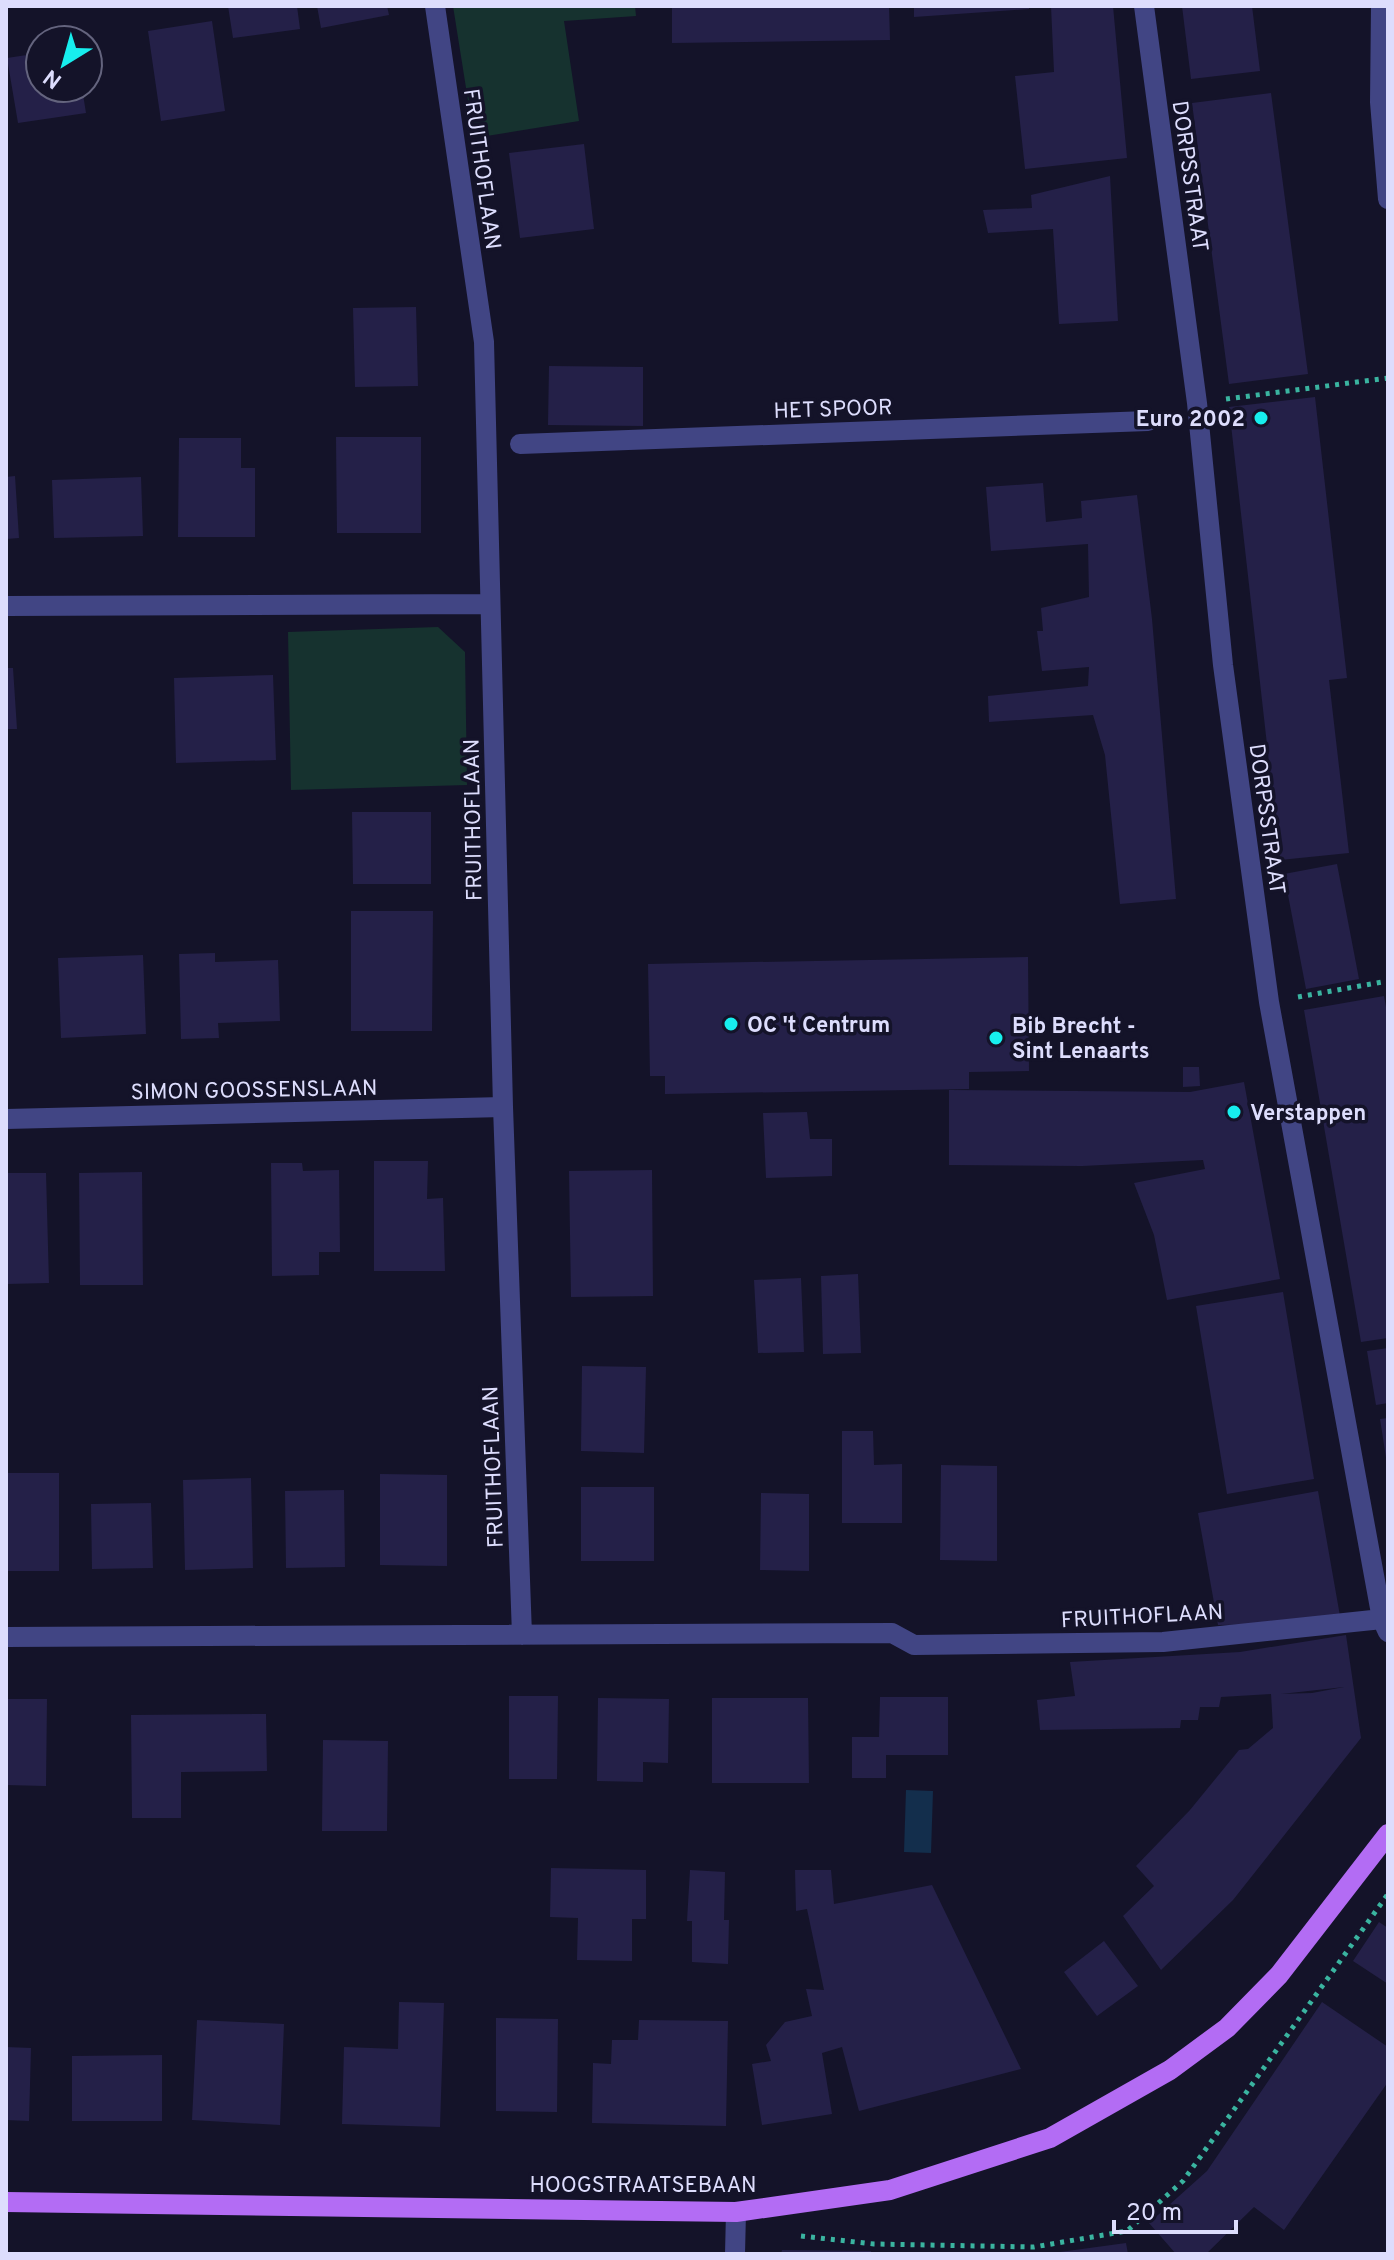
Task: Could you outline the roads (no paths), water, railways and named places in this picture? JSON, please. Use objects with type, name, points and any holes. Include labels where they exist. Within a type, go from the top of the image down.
[{"type":"main road","name":"HOOGSTRAATSEBAAN","points":[[6,2202],[736,2212],[890,2190],[1035,2143],[1170,2070],[1227,2028],[1279,1975],[1387,1837]]},
{"type":"street","name":"FRUITHOFLAAN","points":[[435,6],[484,342],[503,1107],[522,1635]]},
{"type":"street","name":"DORPSSTRAAT","points":[[1144,6],[1197,403],[1223,665],[1269,1002],[1385,1626]]},
{"type":"street","points":[[1381,6],[1380,102],[1388,199]]},
{"type":"street","name":"HET SPOOR","points":[[520,444],[1148,421]]},
{"type":"street","points":[[6,606],[490,604]]},
{"type":"street","name":"SIMON GOOSSENSLAAN","points":[[6,1119],[503,1107]]},
{"type":"street","name":"FRUITHOFLAAN","points":[[6,1637],[892,1633],[914,1645],[1148,1643],[1385,1626]]},
{"type":"street","points":[[735,2254],[736,2212]]},
{"type":"water","points":[[906,1790],[933,1791],[931,1853],[904,1852]]},
{"type":"place","name":"Euro 2002","points":[[1261,418]]},
{"type":"place","name":"OC 't Centrum","points":[[731,1024]]},
{"type":"place","name":"Bib Brecht - Sint Lenaarts","points":[[996,1038]]},
{"type":"place","name":"Verstappen","points":[[1234,1112]]}]
